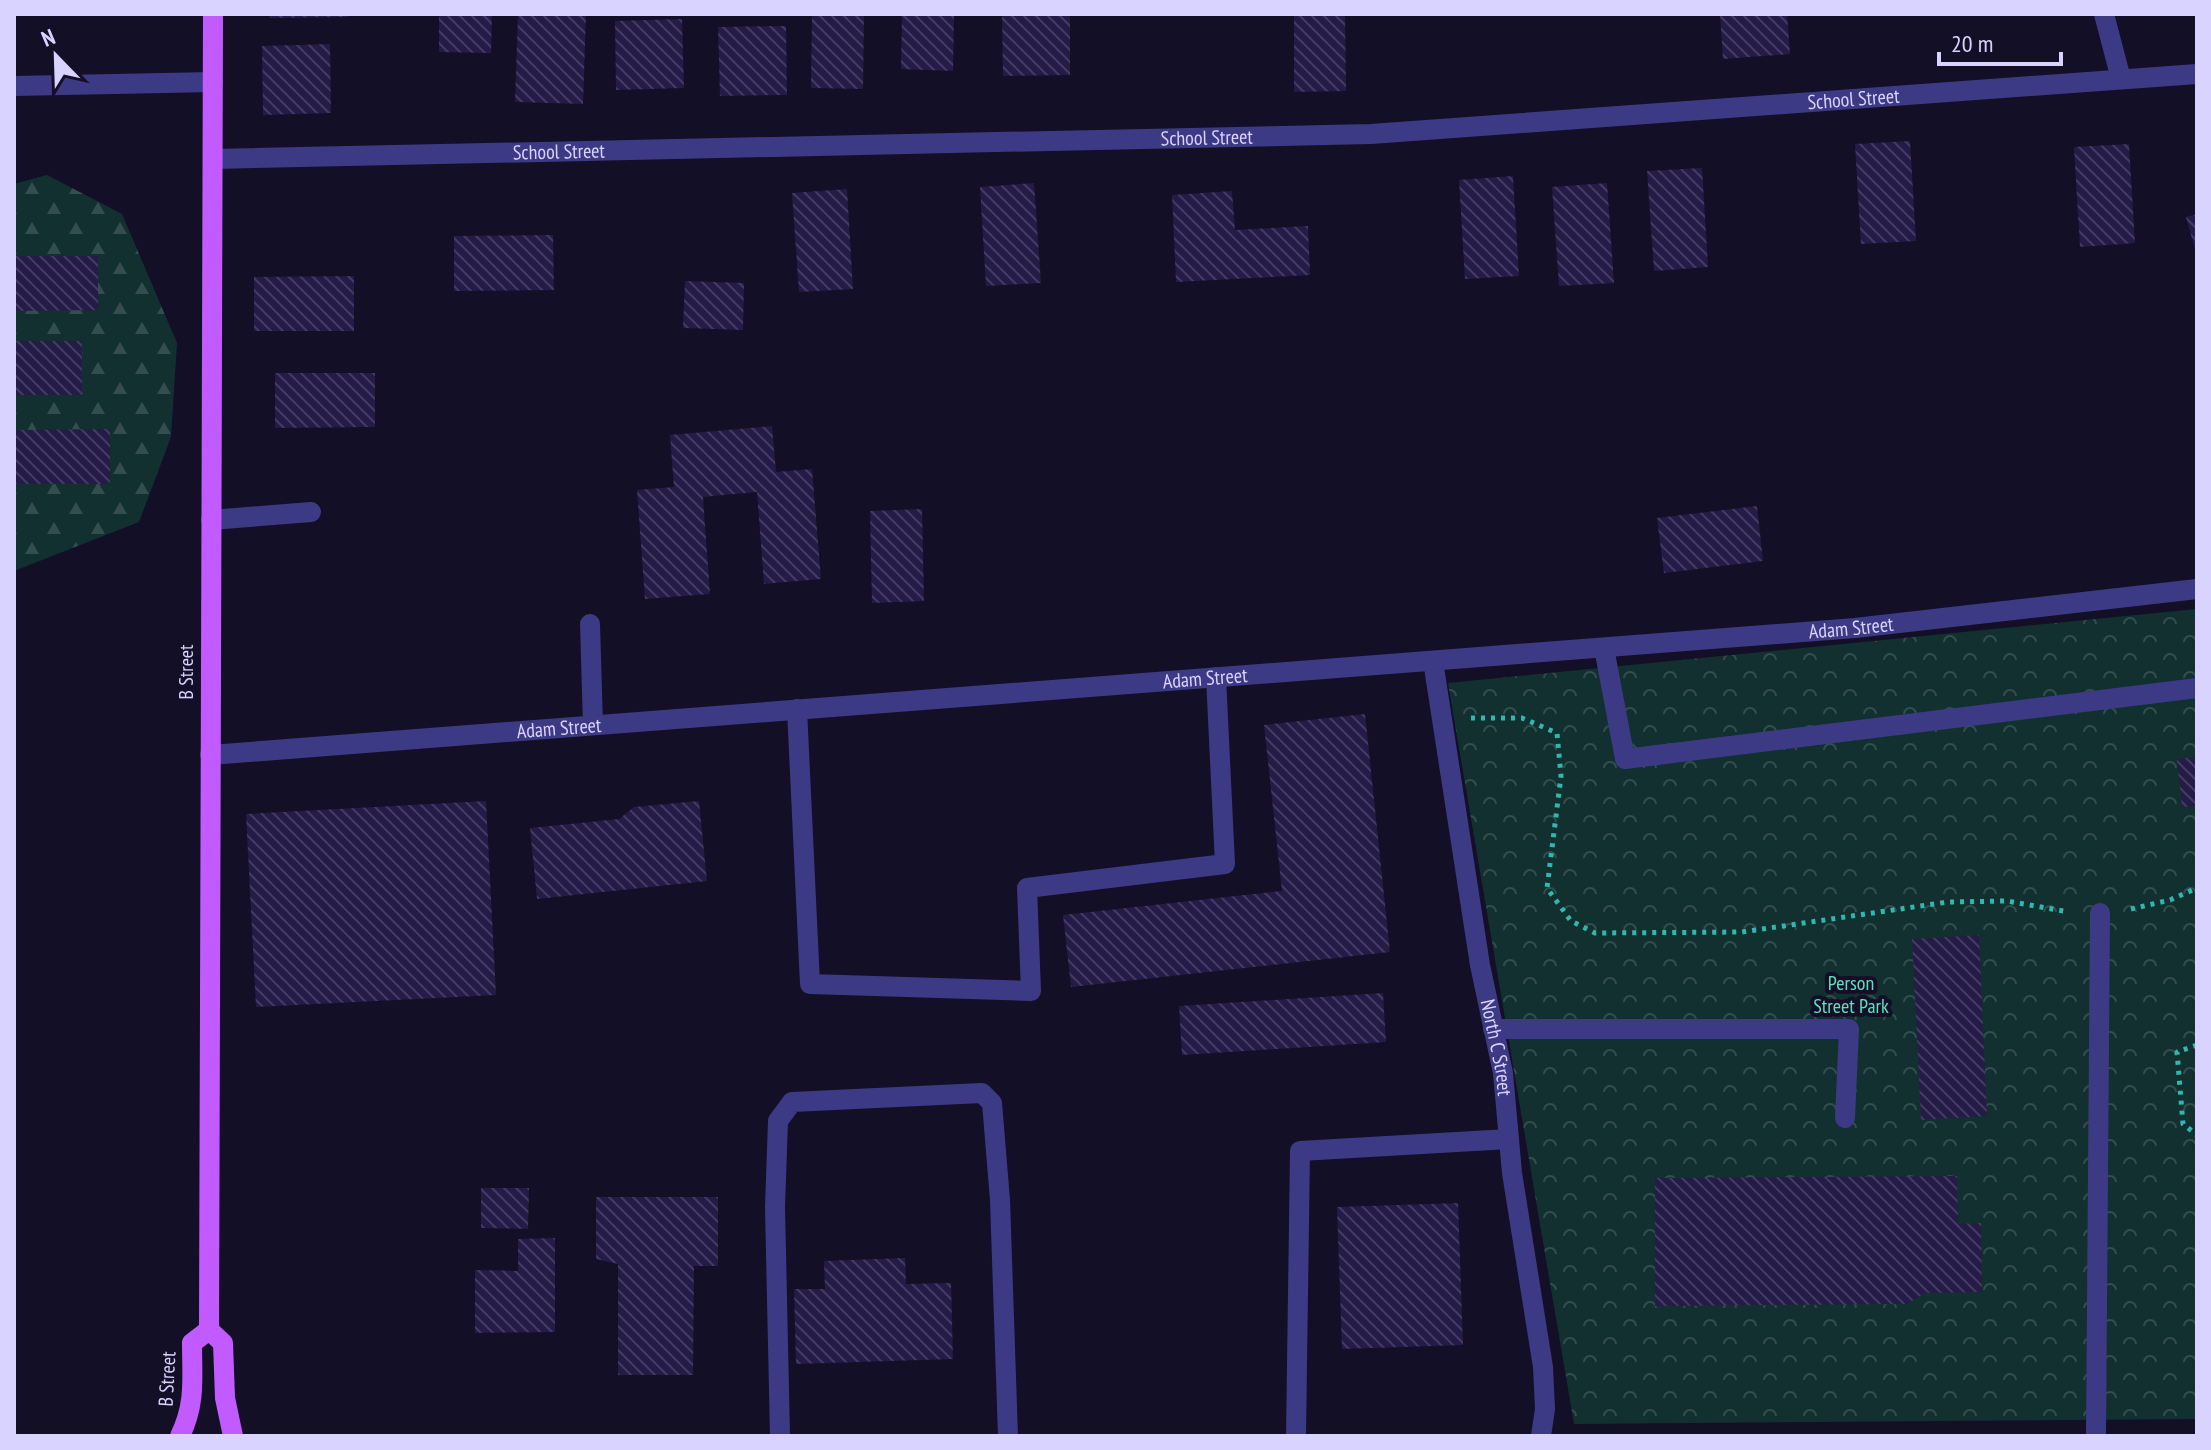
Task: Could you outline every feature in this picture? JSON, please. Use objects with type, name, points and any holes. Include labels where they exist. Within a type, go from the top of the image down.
[{"type":"main road","name":"B Street","points":[[213,14],[209,1330],[223,1343],[225,1398],[233,1436]]},
{"type":"main road","name":"B Street","points":[[180,1436],[190,1417],[193,1401],[192,1343],[209,1330]]},
{"type":"street","points":[[2104,14],[2121,79]]},
{"type":"street","name":"School Street","points":[[213,159],[1371,134],[2197,74]]},
{"type":"street","points":[[14,86],[213,82]]},
{"type":"street","points":[[211,520],[311,512]]},
{"type":"street","name":"Adam Street","points":[[210,755],[1855,628],[2197,589]]},
{"type":"street","points":[[590,624],[593,725]]},
{"type":"street","points":[[1604,648],[1625,759],[2197,688]]},
{"type":"street","name":"North C Street","points":[[1433,661],[1480,965],[1503,1073],[1509,1139],[1543,1367],[1545,1409],[1541,1436]]},
{"type":"street","points":[[797,709],[810,984],[1031,991],[1027,888],[1225,864],[1216,677]]},
{"type":"street","points":[[2096,1436],[2100,913]]},
{"type":"street","points":[[1493,1029],[1849,1029],[1845,1118]]},
{"type":"street","points":[[780,1436],[775,1207],[778,1121],[792,1102],[982,1093],[992,1103],[999,1186],[1008,1436]]},
{"type":"street","points":[[1296,1436],[1300,1151],[1509,1139]]},
{"type":"path","points":[[1442,718],[1522,718],[1557,733],[1561,776],[1547,888],[1571,921],[1595,933],[1742,932],[1948,902],[2007,901],[2057,912],[2112,913],[2170,900],[2197,888]]},
{"type":"path","points":[[2197,1045],[2177,1052],[2183,1124],[2197,1135]]},
{"type":"green space","points":[[47,175],[122,214],[177,343],[171,437],[139,522],[14,571],[14,184]]},
{"type":"green space","name":"Person Street Park","points":[[2197,609],[2197,1419],[1574,1424],[1448,683]]},
{"type":"building","points":[[270,14],[348,14],[348,17],[270,18]]},
{"type":"building","points":[[439,14],[492,14],[491,53],[439,52]]},
{"type":"building","points":[[518,14],[586,14],[583,104],[515,102]]},
{"type":"building","points":[[812,14],[864,14],[863,89],[811,88]]},
{"type":"building","points":[[902,14],[954,14],[953,71],[901,69]]},
{"type":"building","points":[[1002,14],[1070,14],[1070,75],[1003,76]]},
{"type":"building","points":[[1294,14],[1345,14],[1346,91],[1294,92]]},
{"type":"building","points":[[1720,14],[1787,14],[1790,54],[1723,59]]},
{"type":"building","points":[[682,19],[684,88],[616,90],[615,21]]},
{"type":"building","points":[[786,26],[787,95],[720,96],[718,27]]},
{"type":"building","points":[[330,44],[331,113],[263,115],[262,46]]},
{"type":"building","points":[[1910,141],[1916,241],[1861,244],[1855,144]]},
{"type":"building","points":[[2129,144],[2135,243],[2080,247],[2074,147]]},
{"type":"building","points":[[1702,168],[1708,267],[1654,271],[1647,171]]},
{"type":"building","points":[[1513,176],[1519,276],[1465,279],[1459,180]]},
{"type":"building","points":[[1034,183],[1041,283],[986,286],[980,187]]},
{"type":"building","points":[[1607,183],[1614,283],[1559,286],[1552,187]]},
{"type":"building","points":[[847,189],[853,289],[799,292],[792,193]]},
{"type":"building","points":[[1232,191],[1235,230],[1308,226],[1310,275],[1176,282],[1172,195]]},
{"type":"building","points":[[2197,214],[2197,253],[2196,253],[2186,217]]},
{"type":"building","points":[[553,235],[554,290],[454,291],[454,236]]},
{"type":"building","points":[[14,256],[98,256],[98,310],[14,311]]},
{"type":"building","points":[[354,276],[354,331],[254,331],[254,277]]},
{"type":"building","points":[[685,281],[744,283],[743,330],[683,328]]},
{"type":"building","points":[[14,341],[82,341],[82,395],[14,395]]},
{"type":"building","points":[[275,373],[375,373],[375,427],[275,428]]},
{"type":"building","points":[[772,426],[776,472],[812,469],[821,579],[764,584],[757,492],[703,497],[710,594],[645,599],[637,490],[674,487],[670,435]]},
{"type":"building","points":[[110,429],[110,484],[14,484],[14,430]]},
{"type":"building","points":[[1757,506],[1763,561],[1664,573],[1657,518]]},
{"type":"building","points":[[922,509],[924,601],[872,603],[870,511]]},
{"type":"building","points":[[1365,714],[1390,952],[1071,987],[1063,915],[1282,891],[1264,725]]},
{"type":"building","points":[[2197,757],[2197,806],[2182,807],[2177,759]]},
{"type":"building","points":[[486,801],[496,995],[256,1007],[246,814]]},
{"type":"building","points":[[699,801],[707,881],[537,899],[530,828],[619,819],[634,807]]},
{"type":"building","points":[[1979,935],[1987,1116],[1921,1120],[1912,939]]},
{"type":"building","points":[[1383,993],[1386,1042],[1182,1055],[1179,1006]]},
{"type":"building","points":[[1957,1176],[1958,1224],[1981,1223],[1982,1292],[1925,1293],[1907,1304],[1655,1306],[1655,1178]]},
{"type":"building","points":[[481,1188],[529,1188],[528,1229],[481,1228]]},
{"type":"building","points":[[596,1197],[718,1197],[718,1266],[694,1266],[693,1375],[618,1375],[618,1264],[596,1259]]},
{"type":"building","points":[[1458,1203],[1463,1345],[1342,1349],[1337,1207]]},
{"type":"building","points":[[555,1238],[555,1332],[475,1333],[475,1270],[518,1271],[518,1239]]},
{"type":"building","points":[[905,1258],[906,1284],[951,1283],[953,1359],[796,1364],[794,1289],[825,1289],[824,1261]]}]
